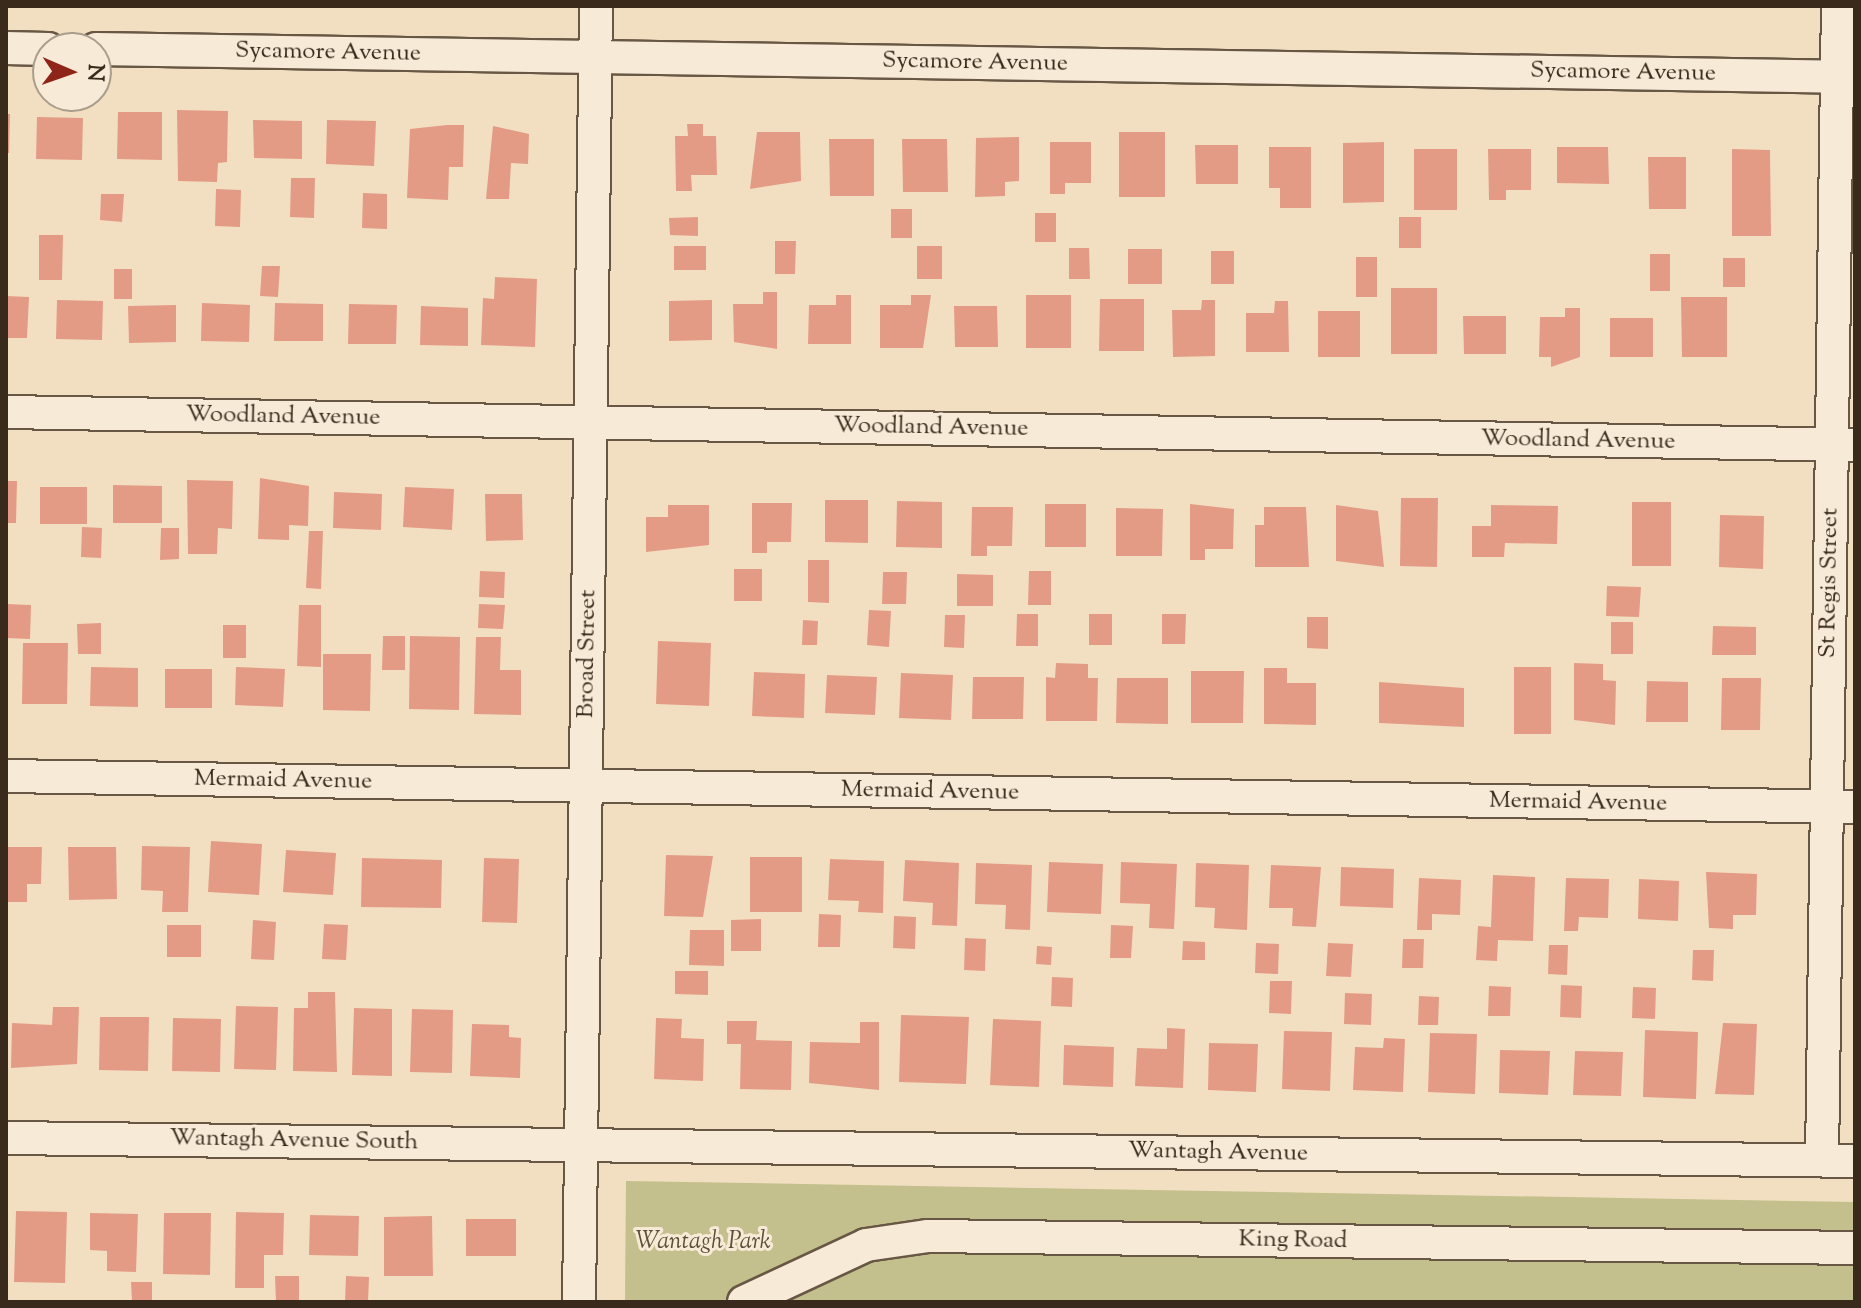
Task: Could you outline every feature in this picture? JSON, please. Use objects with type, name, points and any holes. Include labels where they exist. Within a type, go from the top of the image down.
[{"type":"street","name":"Broad Street","points":[[579,1302],[596,6]]},
{"type":"street","name":"St Regis Street","points":[[1822,1160],[1841,807],[1846,77],[1838,6]]},
{"type":"street","points":[[6,48],[32,49]]},
{"type":"street","name":"Sycamore Avenue","points":[[112,49],[1846,77]]},
{"type":"street","name":"Woodland Avenue","points":[[6,412],[1843,446]]},
{"type":"street","name":"Mermaid Avenue","points":[[6,776],[1841,807]]},
{"type":"street","name":"Wantagh Avenue South","points":[[6,1138],[581,1145]]},
{"type":"street","name":"Wantagh Avenue","points":[[581,1145],[1855,1161]]},
{"type":"street","name":"King Road","points":[[744,1302],[866,1245],[928,1236],[1855,1248]]},
{"type":"green space","name":"Wantagh Park","points":[[626,1181],[1855,1202],[1855,1302],[625,1302]]},
{"type":"building","points":[[177,110],[228,111],[227,162],[218,163],[217,182],[178,181]]},
{"type":"building","points":[[118,112],[162,112],[162,160],[117,159]]},
{"type":"building","points":[[6,114],[10,114],[9,153],[6,153]]},
{"type":"building","points":[[37,117],[83,118],[82,160],[36,159]]},
{"type":"building","points":[[253,120],[302,121],[302,159],[254,158]]},
{"type":"building","points":[[327,120],[376,121],[374,166],[326,164]]},
{"type":"building","points":[[687,124],[703,124],[703,136],[716,136],[717,175],[691,175],[692,191],[676,191],[675,136],[688,136]]},
{"type":"building","points":[[464,125],[463,167],[449,167],[448,200],[407,198],[410,129]]},
{"type":"building","points":[[493,126],[529,134],[528,164],[511,163],[509,199],[486,199]]},
{"type":"building","points":[[757,132],[800,132],[801,181],[750,189]]},
{"type":"building","points":[[1119,132],[1165,132],[1165,197],[1119,197]]},
{"type":"building","points":[[1019,137],[1019,181],[1005,182],[1005,196],[975,197],[976,138]]},
{"type":"building","points":[[829,139],[874,139],[874,196],[830,196]]},
{"type":"building","points":[[902,139],[947,139],[948,192],[903,192]]},
{"type":"building","points":[[1050,142],[1091,142],[1091,183],[1065,183],[1065,194],[1050,194]]},
{"type":"building","points":[[1384,142],[1384,202],[1343,203],[1343,143]]},
{"type":"building","points":[[1195,145],[1238,145],[1238,184],[1196,184]]},
{"type":"building","points":[[1269,147],[1311,147],[1311,208],[1280,208],[1280,188],[1269,188]]},
{"type":"building","points":[[1557,147],[1608,147],[1609,184],[1557,183]]},
{"type":"building","points":[[1414,149],[1457,149],[1457,210],[1414,210]]},
{"type":"building","points":[[1488,149],[1531,149],[1531,190],[1506,190],[1506,200],[1489,200]]},
{"type":"building","points":[[1732,149],[1770,150],[1771,236],[1732,236]]},
{"type":"building","points":[[1648,157],[1686,157],[1686,209],[1649,209]]},
{"type":"building","points":[[291,178],[315,178],[314,218],[290,217]]},
{"type":"building","points":[[216,189],[241,190],[240,227],[215,226]]},
{"type":"building","points":[[363,193],[387,194],[387,229],[362,228]]},
{"type":"building","points":[[101,194],[124,194],[122,222],[100,220]]},
{"type":"building","points":[[891,209],[912,209],[912,238],[891,238]]},
{"type":"building","points":[[1035,213],[1056,213],[1056,242],[1035,242]]},
{"type":"building","points":[[698,217],[698,236],[670,235],[669,218]]},
{"type":"building","points":[[1399,217],[1421,217],[1421,248],[1399,248]]},
{"type":"building","points":[[39,235],[63,235],[62,280],[39,280]]},
{"type":"building","points":[[775,241],[796,241],[795,274],[775,274]]},
{"type":"building","points":[[674,246],[706,246],[706,270],[674,270]]},
{"type":"building","points":[[917,246],[942,246],[942,279],[917,279]]},
{"type":"building","points":[[1069,248],[1089,248],[1090,279],[1069,279]]},
{"type":"building","points":[[1128,249],[1162,249],[1162,284],[1128,284]]},
{"type":"building","points":[[1211,251],[1234,251],[1234,284],[1211,284]]},
{"type":"building","points":[[1650,254],[1670,254],[1670,291],[1650,291]]},
{"type":"building","points":[[1356,257],[1377,257],[1377,297],[1356,297]]},
{"type":"building","points":[[1723,258],[1745,258],[1745,287],[1723,287]]},
{"type":"building","points":[[262,266],[280,266],[278,297],[260,296]]},
{"type":"building","points":[[114,269],[132,269],[132,299],[114,299]]},
{"type":"building","points":[[495,277],[537,279],[535,347],[481,345],[483,298],[494,299]]},
{"type":"building","points":[[1391,288],[1437,288],[1437,354],[1391,354]]},
{"type":"building","points":[[763,292],[777,292],[777,349],[734,342],[733,304],[763,304]]},
{"type":"building","points":[[836,295],[851,295],[851,344],[808,344],[809,305],[836,305]]},
{"type":"building","points":[[911,295],[931,295],[923,348],[880,348],[880,305],[911,305]]},
{"type":"building","points":[[1026,295],[1071,295],[1071,348],[1026,348]]},
{"type":"building","points":[[6,296],[29,297],[27,338],[6,338]]},
{"type":"building","points":[[1681,297],[1727,297],[1727,357],[1682,357]]},
{"type":"building","points":[[1100,299],[1144,299],[1144,351],[1099,351]]},
{"type":"building","points":[[57,300],[103,301],[102,340],[56,339]]},
{"type":"building","points":[[712,300],[712,340],[669,341],[669,301]]},
{"type":"building","points":[[1202,300],[1215,300],[1215,356],[1173,357],[1172,310],[1201,310]]},
{"type":"building","points":[[1275,301],[1288,301],[1289,352],[1246,352],[1246,313],[1274,313]]},
{"type":"building","points":[[202,303],[250,305],[249,342],[201,341]]},
{"type":"building","points":[[275,303],[323,304],[323,341],[274,341]]},
{"type":"building","points":[[349,304],[397,305],[396,344],[348,344]]},
{"type":"building","points":[[176,305],[176,342],[129,343],[128,306]]},
{"type":"building","points":[[421,306],[468,308],[468,346],[420,345]]},
{"type":"building","points":[[954,306],[997,306],[998,347],[955,347]]},
{"type":"building","points":[[1565,308],[1580,308],[1580,357],[1551,367],[1551,357],[1539,357],[1540,317],[1565,317]]},
{"type":"building","points":[[1318,311],[1360,311],[1360,357],[1318,357]]},
{"type":"building","points":[[1463,316],[1506,316],[1506,354],[1464,354]]},
{"type":"building","points":[[1610,318],[1653,318],[1653,357],[1610,357]]},
{"type":"building","points":[[260,478],[309,486],[308,526],[289,525],[289,540],[258,539]]},
{"type":"building","points":[[187,480],[233,481],[232,529],[218,528],[217,554],[188,554]]},
{"type":"building","points":[[6,481],[17,481],[16,523],[6,523]]},
{"type":"building","points":[[113,485],[162,486],[162,523],[113,523]]},
{"type":"building","points":[[40,487],[87,487],[87,524],[40,524]]},
{"type":"building","points":[[405,487],[454,489],[452,530],[403,527]]},
{"type":"building","points":[[334,492],[382,494],[381,530],[333,528]]},
{"type":"building","points":[[485,494],[522,494],[523,540],[486,541]]},
{"type":"building","points":[[1401,498],[1438,498],[1437,567],[1400,566]]},
{"type":"building","points":[[825,500],[868,500],[868,543],[825,542]]},
{"type":"building","points":[[897,501],[942,502],[942,548],[896,547]]},
{"type":"building","points":[[1632,502],[1671,502],[1671,566],[1632,566]]},
{"type":"building","points":[[752,503],[792,503],[791,542],[767,542],[767,553],[752,553]]},
{"type":"building","points":[[1045,504],[1086,504],[1086,547],[1045,547]]},
{"type":"building","points":[[1190,504],[1234,509],[1233,549],[1205,549],[1205,560],[1190,560]]},
{"type":"building","points":[[668,505],[709,505],[709,545],[646,552],[646,517],[668,517]]},
{"type":"building","points":[[1336,505],[1378,511],[1384,567],[1336,561]]},
{"type":"building","points":[[1491,505],[1558,506],[1557,544],[1505,543],[1504,557],[1472,557],[1472,526],[1491,526]]},
{"type":"building","points":[[972,507],[1013,507],[1012,546],[987,546],[987,556],[971,556]]},
{"type":"building","points":[[1264,507],[1306,507],[1309,567],[1255,567],[1255,525],[1264,525]]},
{"type":"building","points":[[1116,508],[1163,509],[1162,556],[1116,556]]},
{"type":"building","points":[[1720,515],[1764,516],[1763,569],[1719,567]]},
{"type":"building","points":[[82,527],[102,528],[101,558],[81,557]]},
{"type":"building","points":[[161,528],[179,528],[179,559],[160,560]]},
{"type":"building","points":[[309,531],[323,531],[321,589],[306,588]]},
{"type":"building","points":[[808,560],[829,560],[829,603],[808,602]]},
{"type":"building","points":[[734,569],[762,569],[762,601],[734,601]]},
{"type":"building","points":[[480,571],[505,572],[504,598],[479,597]]},
{"type":"building","points":[[1029,571],[1051,571],[1051,605],[1028,605]]},
{"type":"building","points":[[883,572],[907,572],[906,604],[882,604]]},
{"type":"building","points":[[957,574],[993,575],[993,606],[957,606]]},
{"type":"building","points":[[1607,586],[1641,587],[1639,617],[1606,616]]},
{"type":"building","points":[[6,604],[31,605],[30,639],[6,638]]},
{"type":"building","points":[[479,604],[505,605],[503,629],[478,628]]},
{"type":"building","points":[[299,605],[321,605],[321,667],[297,666]]},
{"type":"building","points":[[869,610],[891,611],[889,647],[867,645]]},
{"type":"building","points":[[1017,614],[1038,614],[1038,646],[1016,646]]},
{"type":"building","points":[[1089,614],[1112,614],[1112,645],[1089,645]]},
{"type":"building","points":[[1162,614],[1186,614],[1185,644],[1162,644]]},
{"type":"building","points":[[945,615],[965,615],[964,648],[944,647]]},
{"type":"building","points":[[1307,617],[1328,617],[1328,649],[1307,648]]},
{"type":"building","points":[[803,620],[818,621],[817,645],[802,645]]},
{"type":"building","points":[[1611,622],[1633,622],[1633,654],[1611,654]]},
{"type":"building","points":[[101,623],[101,654],[78,654],[77,624]]},
{"type":"building","points":[[223,625],[246,625],[246,658],[223,658]]},
{"type":"building","points":[[1713,626],[1756,627],[1756,655],[1712,655]]},
{"type":"building","points":[[383,636],[405,636],[405,670],[382,670]]},
{"type":"building","points":[[410,636],[460,637],[459,710],[409,709]]},
{"type":"building","points":[[476,637],[501,637],[500,670],[521,670],[521,715],[474,714]]},
{"type":"building","points":[[658,641],[711,643],[709,706],[656,704]]},
{"type":"building","points":[[23,643],[68,643],[67,704],[22,704]]},
{"type":"building","points":[[323,654],[371,654],[370,711],[323,710]]},
{"type":"building","points":[[1056,663],[1088,664],[1088,678],[1098,678],[1097,721],[1046,721],[1046,677],[1055,678]]},
{"type":"building","points":[[1574,663],[1603,664],[1603,680],[1616,681],[1615,725],[1574,720]]},
{"type":"building","points":[[91,667],[138,668],[138,707],[90,706]]},
{"type":"building","points":[[236,667],[285,669],[283,707],[235,705]]},
{"type":"building","points":[[1514,667],[1551,667],[1551,734],[1514,734]]},
{"type":"building","points":[[1264,668],[1287,668],[1287,683],[1316,683],[1316,725],[1264,724]]},
{"type":"building","points":[[165,669],[212,669],[212,708],[165,708]]},
{"type":"building","points":[[1191,671],[1244,671],[1243,723],[1191,723]]},
{"type":"building","points":[[754,672],[805,674],[804,718],[752,716]]},
{"type":"building","points":[[901,673],[953,675],[951,720],[899,718]]},
{"type":"building","points":[[827,675],[877,677],[875,715],[825,713]]},
{"type":"building","points":[[973,677],[1024,677],[1023,719],[972,719]]},
{"type":"building","points":[[1117,678],[1168,678],[1168,724],[1116,723]]},
{"type":"building","points":[[1722,678],[1761,678],[1760,730],[1721,730]]},
{"type":"building","points":[[1647,681],[1688,682],[1688,722],[1646,722]]},
{"type":"building","points":[[1379,682],[1464,688],[1464,727],[1379,723]]},
{"type":"building","points":[[211,841],[262,844],[259,895],[208,892]]},
{"type":"building","points":[[142,846],[190,847],[188,912],[162,912],[163,891],[141,890]]},
{"type":"building","points":[[6,847],[42,847],[41,884],[27,884],[27,902],[6,902]]},
{"type":"building","points":[[68,847],[116,847],[117,899],[69,900]]},
{"type":"building","points":[[286,850],[336,853],[333,895],[283,892]]},
{"type":"building","points":[[666,855],[713,856],[703,917],[664,916]]},
{"type":"building","points":[[750,857],[802,857],[802,912],[750,912]]},
{"type":"building","points":[[362,858],[442,860],[441,908],[361,907]]},
{"type":"building","points":[[484,858],[519,859],[517,923],[482,922]]},
{"type":"building","points":[[830,859],[884,861],[883,913],[858,912],[859,901],[828,900]]},
{"type":"building","points":[[905,860],[959,863],[957,926],[932,925],[933,903],[903,901]]},
{"type":"building","points":[[1049,862],[1103,864],[1101,914],[1047,912]]},
{"type":"building","points":[[1121,862],[1177,864],[1174,929],[1149,928],[1150,904],[1120,903]]},
{"type":"building","points":[[976,863],[1032,865],[1030,930],[1005,929],[1006,905],[975,904]]},
{"type":"building","points":[[1196,863],[1249,865],[1247,930],[1214,928],[1215,908],[1195,907]]},
{"type":"building","points":[[1271,865],[1321,867],[1316,927],[1292,926],[1293,908],[1269,908]]},
{"type":"building","points":[[1341,867],[1394,869],[1393,908],[1340,906]]},
{"type":"building","points":[[1706,872],[1757,874],[1756,915],[1733,915],[1733,929],[1709,928]]},
{"type":"building","points":[[1493,875],[1535,877],[1533,941],[1498,940],[1497,961],[1476,960],[1478,926],[1491,927]]},
{"type":"building","points":[[1419,878],[1461,880],[1460,915],[1432,914],[1432,930],[1417,930]]},
{"type":"building","points":[[1566,878],[1609,879],[1608,918],[1579,917],[1578,931],[1564,931]]},
{"type":"building","points":[[1639,879],[1679,881],[1678,921],[1638,919]]},
{"type":"building","points":[[819,914],[841,915],[840,947],[818,947]]},
{"type":"building","points":[[894,916],[916,917],[915,949],[893,948]]},
{"type":"building","points":[[761,919],[761,951],[731,951],[731,920]]},
{"type":"building","points":[[253,920],[276,922],[274,960],[251,959]]},
{"type":"building","points":[[324,924],[348,925],[346,960],[322,959]]},
{"type":"building","points":[[167,925],[201,925],[201,957],[167,957]]},
{"type":"building","points":[[1111,925],[1133,926],[1131,958],[1110,958]]},
{"type":"building","points":[[690,930],[724,930],[724,966],[689,965]]},
{"type":"building","points":[[965,938],[986,939],[985,971],[964,970]]},
{"type":"building","points":[[1403,939],[1424,939],[1423,968],[1402,968]]},
{"type":"building","points":[[1183,941],[1205,942],[1205,960],[1182,960]]},
{"type":"building","points":[[1256,943],[1279,944],[1278,974],[1255,973]]},
{"type":"building","points":[[1328,943],[1353,944],[1351,977],[1326,976]]},
{"type":"building","points":[[1549,945],[1568,945],[1567,975],[1548,974]]},
{"type":"building","points":[[1037,946],[1052,947],[1051,965],[1036,964]]},
{"type":"building","points":[[1693,950],[1714,950],[1713,981],[1692,980]]},
{"type":"building","points":[[675,971],[708,971],[708,995],[675,994]]},
{"type":"building","points":[[1052,977],[1073,978],[1072,1007],[1051,1006]]},
{"type":"building","points":[[1270,981],[1292,981],[1291,1014],[1269,1013]]},
{"type":"building","points":[[1561,985],[1582,986],[1581,1018],[1560,1017]]},
{"type":"building","points":[[1489,986],[1511,987],[1510,1016],[1488,1016]]},
{"type":"building","points":[[1633,987],[1656,988],[1655,1019],[1632,1018]]},
{"type":"building","points":[[308,992],[335,992],[337,1072],[293,1071],[294,1008],[308,1008]]},
{"type":"building","points":[[1345,993],[1372,994],[1371,1025],[1344,1024]]},
{"type":"building","points":[[1419,996],[1439,997],[1438,1025],[1418,1025]]},
{"type":"building","points":[[236,1006],[278,1007],[276,1070],[234,1069]]},
{"type":"building","points":[[53,1007],[79,1007],[77,1064],[11,1068],[12,1023],[52,1025]]},
{"type":"building","points":[[354,1008],[392,1009],[392,1076],[352,1075]]},
{"type":"building","points":[[412,1009],[453,1010],[452,1073],[410,1072]]},
{"type":"building","points":[[901,1015],[969,1017],[966,1084],[899,1082]]},
{"type":"building","points":[[100,1017],[149,1017],[148,1071],[99,1070]]},
{"type":"building","points":[[173,1018],[221,1019],[220,1072],[172,1071]]},
{"type":"building","points":[[656,1018],[682,1019],[681,1038],[704,1039],[703,1081],[654,1079]]},
{"type":"building","points":[[993,1019],[1041,1021],[1039,1087],[990,1085]]},
{"type":"building","points":[[727,1021],[757,1021],[756,1040],[792,1041],[791,1090],[740,1089],[741,1044],[727,1044]]},
{"type":"building","points":[[860,1022],[879,1022],[879,1090],[809,1083],[810,1042],[860,1043]]},
{"type":"building","points":[[1723,1023],[1757,1024],[1754,1095],[1715,1094]]},
{"type":"building","points":[[472,1024],[509,1025],[509,1037],[521,1038],[520,1078],[470,1076]]},
{"type":"building","points":[[1167,1028],[1185,1029],[1183,1088],[1135,1086],[1137,1048],[1167,1049]]},
{"type":"building","points":[[1645,1030],[1698,1032],[1696,1099],[1643,1097]]},
{"type":"building","points":[[1284,1031],[1332,1032],[1330,1091],[1282,1089]]},
{"type":"building","points":[[1430,1033],[1477,1034],[1475,1094],[1428,1092]]},
{"type":"building","points":[[1384,1038],[1405,1039],[1403,1092],[1353,1090],[1355,1047],[1383,1048]]},
{"type":"building","points":[[1209,1043],[1258,1044],[1256,1092],[1208,1090]]},
{"type":"building","points":[[1064,1045],[1114,1047],[1113,1087],[1063,1085]]},
{"type":"building","points":[[1500,1050],[1550,1051],[1548,1095],[1499,1093]]},
{"type":"building","points":[[1575,1051],[1623,1052],[1621,1096],[1573,1095]]},
{"type":"building","points":[[16,1211],[67,1212],[65,1283],[14,1282]]},
{"type":"building","points":[[236,1212],[284,1213],[283,1255],[264,1255],[264,1288],[235,1288]]},
{"type":"building","points":[[90,1213],[138,1214],[136,1272],[107,1271],[107,1251],[90,1250]]},
{"type":"building","points":[[164,1213],[211,1213],[210,1275],[163,1274]]},
{"type":"building","points":[[310,1215],[359,1216],[358,1256],[309,1255]]},
{"type":"building","points":[[432,1216],[433,1276],[384,1276],[384,1217]]},
{"type":"building","points":[[466,1219],[516,1219],[516,1256],[466,1256]]},
{"type":"building","points":[[275,1276],[299,1276],[299,1302],[276,1302]]},
{"type":"building","points":[[346,1276],[369,1277],[368,1302],[345,1302]]},
{"type":"building","points":[[131,1282],[152,1282],[152,1302],[132,1302]]}]
